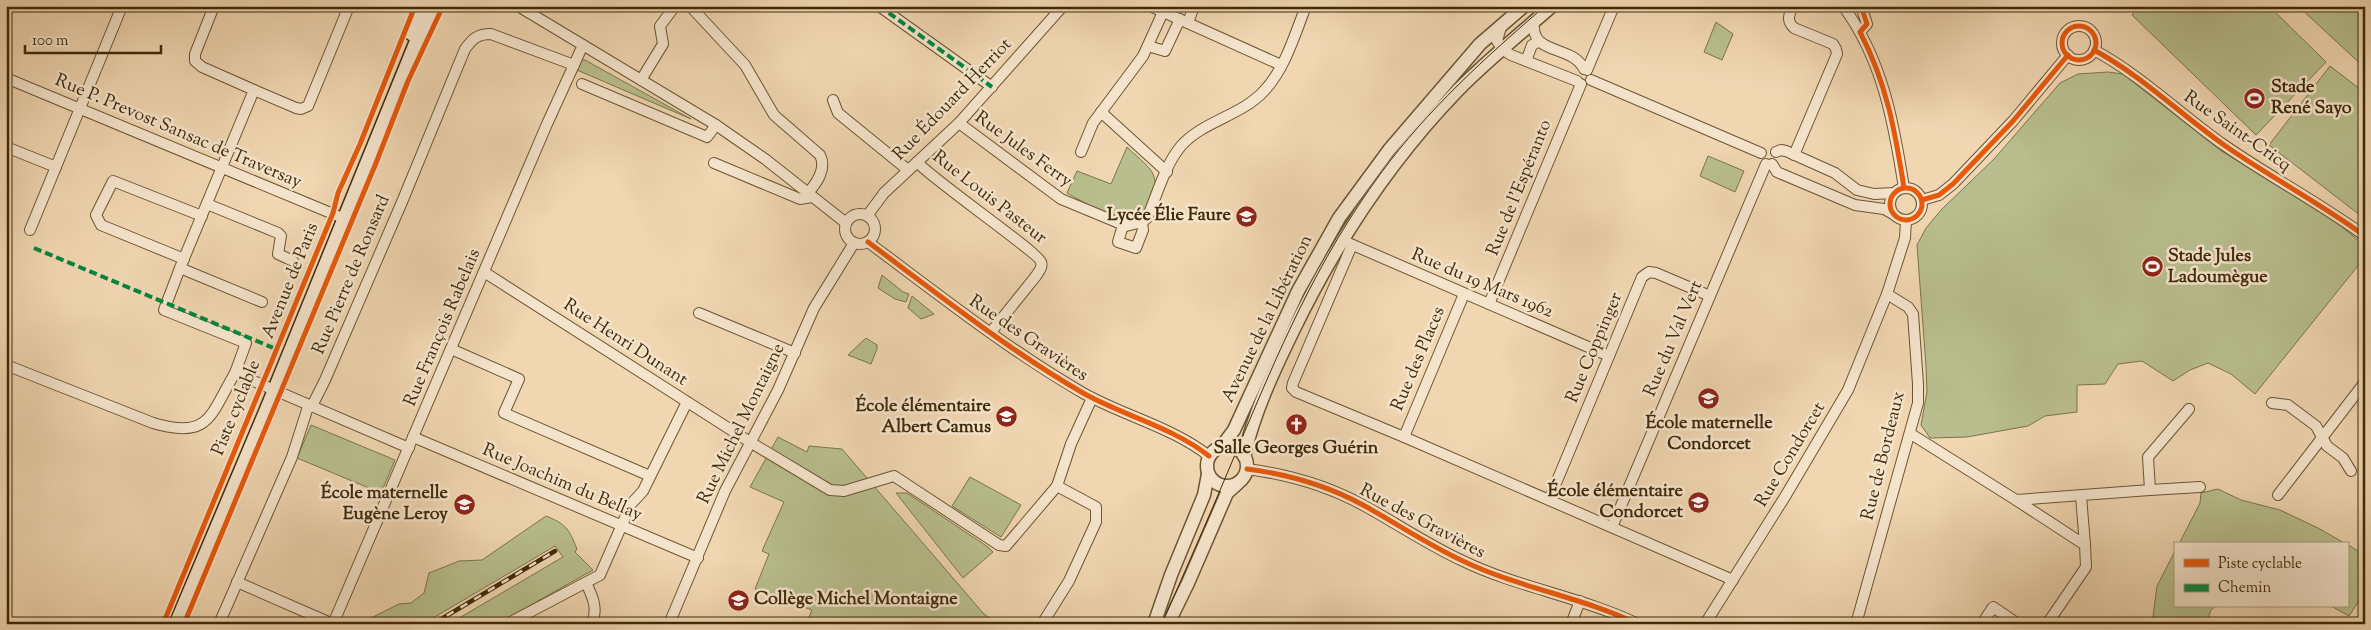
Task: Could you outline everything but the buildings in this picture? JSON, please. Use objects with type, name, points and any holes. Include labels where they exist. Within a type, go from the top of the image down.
[{"type":"main road","name":"Avenue de Paris","points":[[177,624],[423,6]]},
{"type":"main road","name":"Avenue de Paris","points":[[169,624],[271,389],[423,28],[435,6]]},
{"type":"street","points":[[30,230],[122,6]]},
{"type":"street","points":[[214,6],[195,54],[195,61],[202,67],[301,109],[308,106],[349,6]]},
{"type":"street","name":"Avenue de Paris","points":[[423,28],[428,6]]},
{"type":"street","points":[[518,6],[716,125],[764,159],[846,224]]},
{"type":"street","points":[[641,80],[663,44],[660,26],[674,6]]},
{"type":"street","points":[[690,6],[745,65],[774,115],[820,155],[823,161],[822,170],[816,185],[809,195],[800,199],[714,163]]},
{"type":"street","points":[[879,6],[992,87]]},
{"type":"street","name":"Rue Édouard Herriot","points":[[867,216],[884,193],[959,123],[1063,6]]},
{"type":"street","points":[[1150,6],[1175,15],[1281,65]]},
{"type":"street","points":[[1081,152],[1093,123],[1148,46],[1175,15],[1194,6]]},
{"type":"street","points":[[1142,222],[1143,230],[1136,248],[1118,242],[1123,225],[1142,222],[1148,218],[1167,172],[1182,145],[1199,132],[1250,103],[1264,92],[1281,65],[1306,6]]},
{"type":"street","name":"Avenue de la Libération","points":[[1222,446],[1234,430],[1298,291],[1339,218],[1395,143],[1480,44],[1524,6]]},
{"type":"street","name":"Avenue de la Libération","points":[[1246,462],[1259,408],[1283,350],[1310,296],[1348,243],[1400,157],[1458,90],[1552,6]]},
{"type":"street","name":"Rue de l'Espéranto","points":[[1489,304],[1614,6]]},
{"type":"street","points":[[1792,6],[1788,17],[1789,23],[1794,28],[1832,44],[1837,54],[1794,155]]},
{"type":"street","points":[[1843,6],[1860,32],[1875,64],[1892,116],[1904,188]]},
{"type":"street","points":[[1860,32],[1864,30],[1867,24],[1861,6]]},
{"type":"street","points":[[1148,46],[1161,51],[1167,48],[1175,15]]},
{"type":"street","points":[[1534,22],[1533,33],[1538,42],[1577,59],[1584,77]]},
{"type":"street","points":[[1502,26],[1497,38],[1503,50],[1526,61],[1584,77],[1761,153]]},
{"type":"street","points":[[2078,26],[2087,28],[2096,40],[2094,50],[2083,59],[2068,55],[2063,46],[2064,36],[2070,29],[2078,26]]},
{"type":"street","name":"Rue Pierre de Ronsard","points":[[219,624],[292,457],[307,410],[325,380],[402,202],[464,51],[472,39],[480,34],[491,34],[574,65]]},
{"type":"street","points":[[1526,61],[1532,45],[1538,42]]},
{"type":"street","name":"Rue François Rabelais","points":[[333,624],[583,45]]},
{"type":"street","name":"Rue Saint-Cricq","points":[[2094,50],[2137,75],[2223,144],[2334,213],[2365,236]]},
{"type":"street","points":[[1922,200],[1939,194],[1953,184],[2013,121],[2068,55]]},
{"type":"street","name":"Rue P. Prevost Sansac de Traversay","points":[[6,78],[338,216]]},
{"type":"street","points":[[582,84],[707,137],[716,125]]},
{"type":"street","points":[[6,365],[153,423],[174,429],[192,428],[208,421],[219,405],[235,373],[246,343],[164,310],[254,90]]},
{"type":"street","points":[[833,100],[838,112],[908,170]]},
{"type":"street","points":[[1101,112],[1160,168],[1167,172]]},
{"type":"street","name":"Rue Jules Ferry","points":[[959,123],[1061,199],[1123,225]]},
{"type":"street","points":[[6,147],[56,167]]},
{"type":"street","points":[[1767,148],[1776,152],[1781,150],[1794,155],[1835,173],[1857,190],[1874,194],[1894,193],[1904,188],[1917,192],[1922,200],[1919,214],[1906,220],[1884,209],[1855,205],[1777,172],[1769,164],[1761,161],[1761,153],[1767,148]]},
{"type":"street","points":[[1769,164],[1776,160],[1776,152]]},
{"type":"street","name":"Rue Louis Pasteur","points":[[917,162],[993,223],[1037,254],[1042,261],[1042,267],[1036,276],[991,332]]},
{"type":"street","name":"Rue du Val Vert","points":[[1612,527],[1710,296],[1769,164]]},
{"type":"street","points":[[202,216],[112,181],[96,215],[101,225],[182,264],[192,273],[262,302]]},
{"type":"street","points":[[1893,214],[1890,206],[1894,193]]},
{"type":"street","points":[[206,204],[278,233],[281,236],[278,254],[292,261]]},
{"type":"street","points":[[857,214],[867,216],[871,219],[875,228],[872,238],[868,242],[854,243],[846,235],[848,219],[857,214]]},
{"type":"street","points":[[1887,294],[1902,252],[1906,220]]},
{"type":"street","name":"Rue des Gravières","points":[[868,242],[1037,366],[1092,398],[1187,441],[1209,456]]},
{"type":"street","name":"Rue Michel Montaigne","points":[[669,624],[726,491],[778,390],[814,308],[854,243]]},
{"type":"street","points":[[1348,243],[1292,388],[1296,392],[1732,580]]},
{"type":"street","name":"Rue du 19 Mars 1962","points":[[1348,243],[1609,356]]},
{"type":"street","name":"Rue Henri Dunant","points":[[484,272],[750,442],[830,490],[844,491],[894,476],[999,545],[1006,546],[1056,486]]},
{"type":"street","name":"Rue Coppinger","points":[[1549,500],[1642,277],[1649,272],[1656,273],[1710,296]]},
{"type":"street","name":"Rue des Places","points":[[1404,437],[1464,294]]},
{"type":"street","name":"Rue de Bordeaux","points":[[1856,624],[1911,434],[1918,394],[1913,314],[1908,307],[1887,294]]},
{"type":"street","name":"Rue Condorcet","points":[[1705,624],[1848,390],[1887,294]]},
{"type":"street","points":[[698,313],[795,353]]},
{"type":"street","points":[[451,349],[519,379],[504,413],[650,476]]},
{"type":"street","points":[[235,373],[409,448]]},
{"type":"street","points":[[2278,495],[2365,382]]},
{"type":"street","points":[[1042,624],[1069,581],[1096,522],[1096,508],[1056,486],[1071,444],[1092,398]]},
{"type":"street","points":[[507,624],[600,574],[631,504],[644,491],[687,402]]},
{"type":"street","points":[[2272,403],[2288,405],[2316,426],[2324,436],[2327,446],[2343,458],[2351,471]]},
{"type":"street","points":[[2150,490],[2148,458],[2189,409]]},
{"type":"street","points":[[1911,434],[2085,545]]},
{"type":"street","name":"Rue Joachim du Bellay","points":[[413,437],[698,558]]},
{"type":"street","points":[[1154,624],[1171,575],[1204,494],[1209,456],[1222,446],[1232,447],[1246,462],[1245,475],[1225,498],[1168,624]]},
{"type":"street","name":"Rue des Gravières","points":[[1246,462],[1337,493],[1363,505],[1463,562],[1525,585],[1612,611],[1638,624]]},
{"type":"street","points":[[1208,474],[1219,485],[1227,487],[1237,484]]},
{"type":"street","points":[[2016,500],[2200,487]]},
{"type":"street","points":[[2047,624],[2086,567],[2082,496]]},
{"type":"street","points":[[237,582],[333,624]]},
{"type":"street","points":[[586,583],[593,598],[596,614],[592,624]]},
{"type":"street","points":[[1571,624],[1580,601]]},
{"type":"street","points":[[1982,624],[1993,607],[2018,624]]},
{"type":"green space","name":"Stade René Sayo","points":[[2140,6],[2269,6],[2326,62],[2256,135],[2132,15]]},
{"type":"green space","points":[[2298,6],[2365,6],[2365,68]]},
{"type":"green space","points":[[1716,22],[1733,34],[1722,60],[1704,52]]},
{"type":"green space","points":[[581,60],[585,60],[691,119],[577,70]]},
{"type":"green space","points":[[2330,66],[2365,93],[2365,219],[2269,145]]},
{"type":"green space","points":[[2108,72],[2123,74],[2220,150],[2334,220],[2365,246],[2365,257],[2255,394],[2231,374],[2208,363],[2190,370],[2173,381],[2142,361],[2118,364],[2105,384],[2077,385],[2077,412],[2045,416],[2028,426],[1967,437],[1930,438],[1921,425],[1927,392],[1917,245],[1926,228],[1942,209],[1994,159],[2060,83],[2078,74]]},
{"type":"green space","points":[[1127,147],[1144,162],[1155,179],[1154,196],[1151,204],[1140,218],[1134,221],[1121,221],[1067,193],[1077,171],[1111,184]]},
{"type":"green space","points":[[1708,156],[1744,171],[1735,192],[1700,176]]},
{"type":"green space","points":[[882,275],[903,292],[909,294],[906,302],[895,299],[878,288]]},
{"type":"green space","points":[[912,296],[934,314],[921,319],[908,308]]},
{"type":"green space","points":[[866,338],[877,345],[871,364],[848,355]]},
{"type":"green space","points":[[311,425],[395,460],[381,493],[297,458]]},
{"type":"green space","points":[[778,437],[807,452],[809,446],[842,449],[983,613],[997,624],[806,624],[812,610],[755,589],[769,554],[762,551],[784,502],[750,487]]},
{"type":"green space","points":[[970,477],[1021,505],[1001,537],[952,506]]},
{"type":"green space","points":[[2218,489],[2241,500],[2280,510],[2342,542],[2180,542],[2200,503],[2201,493]]},
{"type":"green space","points":[[896,493],[907,493],[993,552],[963,578]]},
{"type":"green space","points":[[546,516],[566,528],[577,549],[575,552],[593,570],[497,624],[449,624],[563,557],[555,546],[423,624],[359,624],[399,604],[411,603],[424,593],[429,573],[459,561],[482,560]]},
{"type":"green space","points":[[2348,545],[2365,556],[2365,591],[2349,616],[2335,608],[2348,608]]},
{"type":"green space","points":[[2174,553],[2174,608],[2214,608],[2206,624],[2152,624],[2157,586]]},
{"type":"tram line","points":[[1162,624],[1300,307],[1358,206],[1399,150],[1438,106],[1479,65],[1545,6]]},
{"type":"railway","points":[[433,624],[555,551]]},
{"type":"marked path","points":[[879,6],[992,87]]},
{"type":"marked path","points":[[34,248],[276,349]]},
{"type":"cycle path","name":"Piste cyclable","points":[[163,624],[333,213],[338,193],[360,144],[415,6]]},
{"type":"cycle path","points":[[184,624],[376,163],[408,81],[443,6]]},
{"type":"cycle path","points":[[1861,6],[1867,24],[1860,32],[1877,70],[1889,108],[1904,188]]},
{"type":"cycle path","points":[[2079,26],[2091,31],[2096,43],[2091,55],[2079,60],[2067,55],[2062,43],[2067,31],[2079,26]]},
{"type":"cycle path","points":[[2094,50],[2145,83],[2224,145],[2365,236]]},
{"type":"cycle path","points":[[1922,200],[1939,195],[1953,184],[2013,121],[2068,55]]},
{"type":"cycle path","points":[[1906,188],[1918,192],[1922,204],[1918,216],[1906,220],[1894,216],[1890,204],[1894,192],[1906,188]]},
{"type":"cycle path","points":[[868,242],[973,320],[1055,376],[1099,401],[1164,429],[1209,456]]},
{"type":"cycle path","points":[[1247,469],[1277,474],[1336,492],[1463,561],[1638,624]]},
{"type":"place","name":"Stade René Sayo","points":[[2255,98]]},
{"type":"place","name":"Lycée Élie Faure","points":[[1247,216]]},
{"type":"place","name":"Stade Jules Ladoumègue","points":[[2152,267]]},
{"type":"place","name":"École maternelle Condorcet","points":[[1709,399]]},
{"type":"place","name":"École élémentaire Albert Camus","points":[[1007,417]]},
{"type":"place","name":"Salle Georges Guérin","points":[[1296,424]]},
{"type":"place","name":"École élémentaire Condorcet","points":[[1699,502]]},
{"type":"place","name":"École maternelle Eugène Leroy","points":[[464,504]]},
{"type":"place","name":"Collège Michel Montaigne","points":[[738,600]]}]
